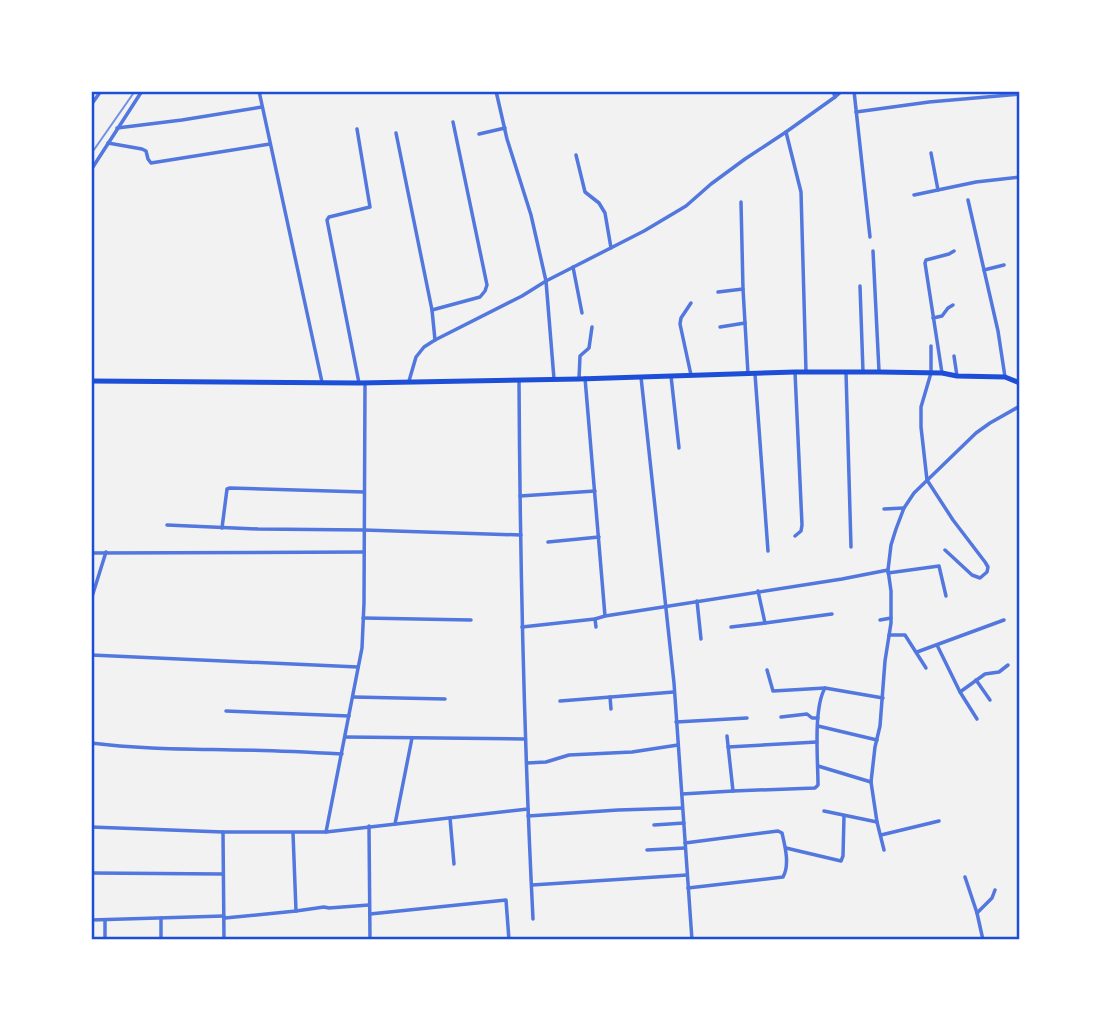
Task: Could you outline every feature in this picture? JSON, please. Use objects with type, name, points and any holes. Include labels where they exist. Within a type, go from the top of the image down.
[{"type":"main road","points":[[91,381],[362,382],[879,372],[1005,377],[1020,383]]},
{"type":"street","points":[[91,105],[101,91]]},
{"type":"street","points":[[91,170],[142,91]]},
{"type":"street","points":[[259,91],[322,382]]},
{"type":"street","points":[[496,91],[531,215],[546,281],[554,379]]},
{"type":"street","points":[[408,381],[416,357],[424,347],[686,206],[736,165],[786,132],[834,94],[842,91]]},
{"type":"street","points":[[854,91],[870,237]]},
{"type":"street","points":[[856,112],[1020,94]]},
{"type":"street","points":[[117,128],[262,107]]},
{"type":"street","points":[[432,310],[480,298],[488,285],[453,122]]},
{"type":"street","points":[[479,134],[505,128]]},
{"type":"street","points":[[327,832],[362,648],[362,382],[327,222],[329,217],[367,209],[370,205],[357,129]]},
{"type":"street","points":[[786,132],[801,192],[806,372]]},
{"type":"street","points":[[396,133],[432,310],[435,340]]},
{"type":"street","points":[[108,143],[142,149],[146,151],[151,163],[270,144]]},
{"type":"street","points":[[931,153],[938,190]]},
{"type":"street","points":[[576,156],[585,192],[599,203],[605,213],[611,248]]},
{"type":"street","points":[[914,195],[976,182],[1020,177]]},
{"type":"street","points":[[968,200],[998,331],[1005,377]]},
{"type":"street","points":[[741,202],[748,374]]},
{"type":"street","points":[[873,251],[879,372]]},
{"type":"street","points":[[942,373],[925,263],[926,260],[954,251]]},
{"type":"street","points":[[984,270],[1004,265]]},
{"type":"street","points":[[573,267],[582,313]]},
{"type":"street","points":[[860,286],[863,372]]},
{"type":"street","points":[[718,292],[743,289]]},
{"type":"street","points":[[691,303],[680,324],[691,375]]},
{"type":"street","points":[[933,318],[942,316],[947,307],[953,305]]},
{"type":"street","points":[[720,327],[745,323]]},
{"type":"street","points":[[592,327],[589,348],[580,356],[605,616]]},
{"type":"street","points":[[931,345],[931,373],[921,407],[927,480],[988,566],[987,572],[980,578],[972,575],[945,550]]},
{"type":"street","points":[[954,356],[957,376]]},
{"type":"street","points":[[795,372],[802,525],[801,531],[795,536]]},
{"type":"street","points":[[846,372],[851,547]]},
{"type":"street","points":[[755,374],[768,551]]},
{"type":"street","points":[[671,376],[679,448]]},
{"type":"street","points":[[641,377],[674,692],[692,940]]},
{"type":"street","points":[[519,379],[522,627],[533,919]]},
{"type":"street","points":[[884,850],[871,782],[880,726],[891,618],[888,571],[891,545],[904,508],[914,493],[976,433],[1020,407]]},
{"type":"street","points":[[222,527],[226,496],[230,488],[364,492]]},
{"type":"street","points":[[520,496],[595,491]]},
{"type":"street","points":[[884,509],[904,508]]},
{"type":"street","points":[[167,525],[521,535]]},
{"type":"street","points":[[548,542],[599,537]]},
{"type":"street","points":[[91,600],[106,552]]},
{"type":"street","points":[[91,553],[364,552]]},
{"type":"street","points":[[522,627],[595,619],[758,591],[939,566],[946,596]]},
{"type":"street","points":[[758,591],[765,623]]},
{"type":"street","points":[[697,601],[701,639]]},
{"type":"street","points":[[731,628],[832,614]]},
{"type":"street","points":[[363,618],[471,620]]},
{"type":"street","points":[[880,620],[891,618]]},
{"type":"street","points":[[595,619],[596,627]]},
{"type":"street","points":[[917,652],[1004,620]]},
{"type":"street","points":[[889,635],[905,635],[926,668]]},
{"type":"street","points":[[937,645],[960,692],[977,719]]},
{"type":"street","points":[[91,656],[358,667]]},
{"type":"street","points":[[960,692],[985,674],[1002,670],[1008,665]]},
{"type":"street","points":[[767,670],[773,691],[825,688],[883,698]]},
{"type":"street","points":[[976,680],[990,700]]},
{"type":"street","points":[[681,794],[815,788],[818,785],[818,718],[825,688]]},
{"type":"street","points":[[560,701],[674,692]]},
{"type":"street","points":[[353,697],[445,699]]},
{"type":"street","points":[[610,697],[611,709]]},
{"type":"street","points":[[226,711],[349,716]]},
{"type":"street","points":[[781,717],[807,715],[818,718]]},
{"type":"street","points":[[676,722],[747,718]]},
{"type":"street","points":[[818,726],[877,740]]},
{"type":"street","points":[[727,736],[733,791]]},
{"type":"street","points":[[345,737],[526,739]]},
{"type":"street","points":[[395,824],[412,738]]},
{"type":"street","points":[[729,747],[817,742]]},
{"type":"street","points":[[91,743],[130,748],[342,754]]},
{"type":"street","points":[[527,763],[546,762],[569,755],[632,752],[678,745]]},
{"type":"street","points":[[818,766],[871,782]]},
{"type":"street","points":[[528,816],[682,808]]},
{"type":"street","points":[[91,827],[223,832],[327,832],[528,809]]},
{"type":"street","points":[[824,811],[877,822]]},
{"type":"street","points":[[786,848],[840,861],[843,856],[844,816]]},
{"type":"street","points":[[450,818],[454,864]]},
{"type":"street","points":[[881,835],[939,821]]},
{"type":"street","points":[[654,825],[684,823]]},
{"type":"street","points":[[369,826],[370,940]]},
{"type":"street","points":[[648,850],[778,831],[782,833],[786,848],[786,871],[783,877],[688,888]]},
{"type":"street","points":[[223,832],[224,940]]},
{"type":"street","points":[[293,833],[296,911]]},
{"type":"street","points":[[91,873],[223,874]]},
{"type":"street","points":[[532,885],[687,875]]},
{"type":"street","points":[[965,877],[983,940]]},
{"type":"street","points":[[977,913],[992,898],[995,890]]},
{"type":"street","points":[[370,914],[506,900],[509,940]]},
{"type":"street","points":[[91,920],[224,917],[369,905]]},
{"type":"street","points":[[161,918],[161,940]]},
{"type":"street","points":[[105,920],[105,940]]},
{"type":"railway","points":[[91,154],[135,91]]}]
